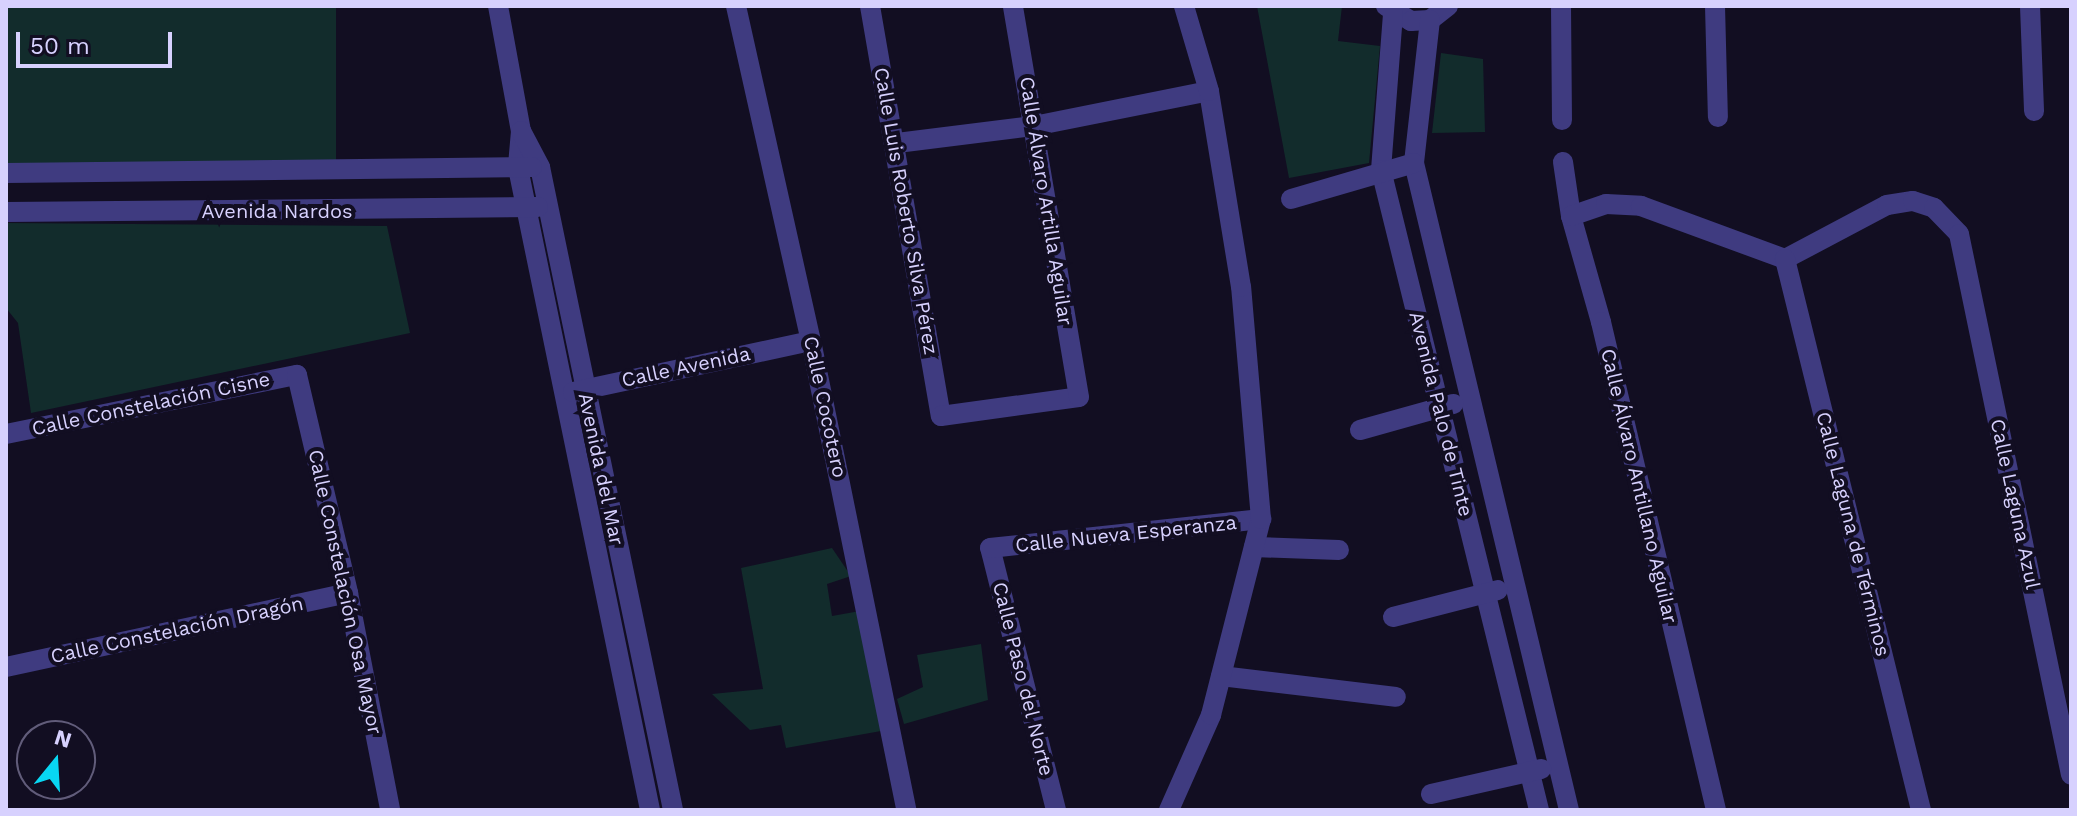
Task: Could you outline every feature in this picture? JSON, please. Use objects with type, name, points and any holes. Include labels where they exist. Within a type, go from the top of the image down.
[{"type":"street","name":"Avenida del Mar","points":[[498,6],[521,131],[518,168],[537,208],[584,390],[673,810]]},
{"type":"street","name":"Calle Cocotero","points":[[736,6],[811,341],[906,810]]},
{"type":"street","name":"Calle Luis Roberto Silva Pérez","points":[[870,6],[897,143],[941,416]]},
{"type":"street","name":"Calle Álvaro Artilla Aguilar","points":[[941,416],[1079,397],[1013,6]]},
{"type":"street","points":[[1169,810],[1211,715],[1261,519],[1241,287],[1209,91],[1184,6]]},
{"type":"street","points":[[1389,10],[1411,21],[1430,20],[1448,6]]},
{"type":"street","points":[[1561,6],[1562,120]]},
{"type":"street","points":[[1715,6],[1718,117]]},
{"type":"street","points":[[2030,6],[2034,111]]},
{"type":"street","name":"Avenida Palo de Tinte","points":[[1389,10],[1381,170],[1539,810]]},
{"type":"street","name":"Avenida Palo de Tinte","points":[[1430,20],[1414,163],[1569,810]]},
{"type":"street","points":[[897,143],[1034,126],[1209,91]]},
{"type":"street","name":"Avenida del Mar","points":[[521,131],[540,167],[537,208],[561,395],[650,810]]},
{"type":"street","name":"Calle Álvaro Antillano Aguilar","points":[[1563,162],[1571,216],[1601,322],[1716,810]]},
{"type":"street","points":[[1291,199],[1381,170],[1414,163]]},
{"type":"street","name":"Avenida Nardos","points":[[6,173],[540,167]]},
{"type":"street","name":"Calle Laguna Azul","points":[[1785,259],[1887,205],[1913,201],[1934,208],[1959,234],[2071,775]]},
{"type":"street","points":[[1571,216],[1606,204],[1641,206],[1785,259]]},
{"type":"street","name":"Avenida Nardos","points":[[6,212],[537,208]]},
{"type":"street","name":"Calle Laguna de Términos","points":[[1785,259],[1921,810]]},
{"type":"street","name":"Calle Avenida","points":[[561,395],[811,341]]},
{"type":"street","name":"Calle Constelación Cisne","points":[[6,434],[297,375]]},
{"type":"street","name":"Calle Constelación Osa Mayor","points":[[297,375],[348,593],[390,810]]},
{"type":"street","points":[[1360,430],[1469,399]]},
{"type":"street","name":"Calle Nueva Esperanza","points":[[990,548],[1261,519]]},
{"type":"street","points":[[1254,547],[1339,550]]},
{"type":"street","name":"Calle Paso del Norte","points":[[990,548],[1056,810]]},
{"type":"street","points":[[1393,617],[1514,586]]},
{"type":"street","name":"Calle Constelación Dragón","points":[[6,667],[348,593]]},
{"type":"street","points":[[1221,676],[1396,697]]},
{"type":"street","points":[[1431,794],[1558,764]]},
{"type":"green space","points":[[6,6],[336,6],[336,163],[6,163]]},
{"type":"green space","points":[[1257,6],[1342,6],[1338,41],[1380,46],[1369,163],[1289,178]]},
{"type":"green space","points":[[1441,53],[1483,59],[1485,132],[1432,133]]},
{"type":"green space","points":[[6,223],[387,226],[410,333],[31,413],[18,323],[6,308]]},
{"type":"green space","points":[[832,548],[851,576],[827,584],[832,616],[860,611],[881,731],[786,748],[781,725],[750,730],[712,694],[763,689],[741,568]]},
{"type":"green space","points":[[981,644],[988,700],[904,724],[897,699],[923,687],[917,655]]}]
